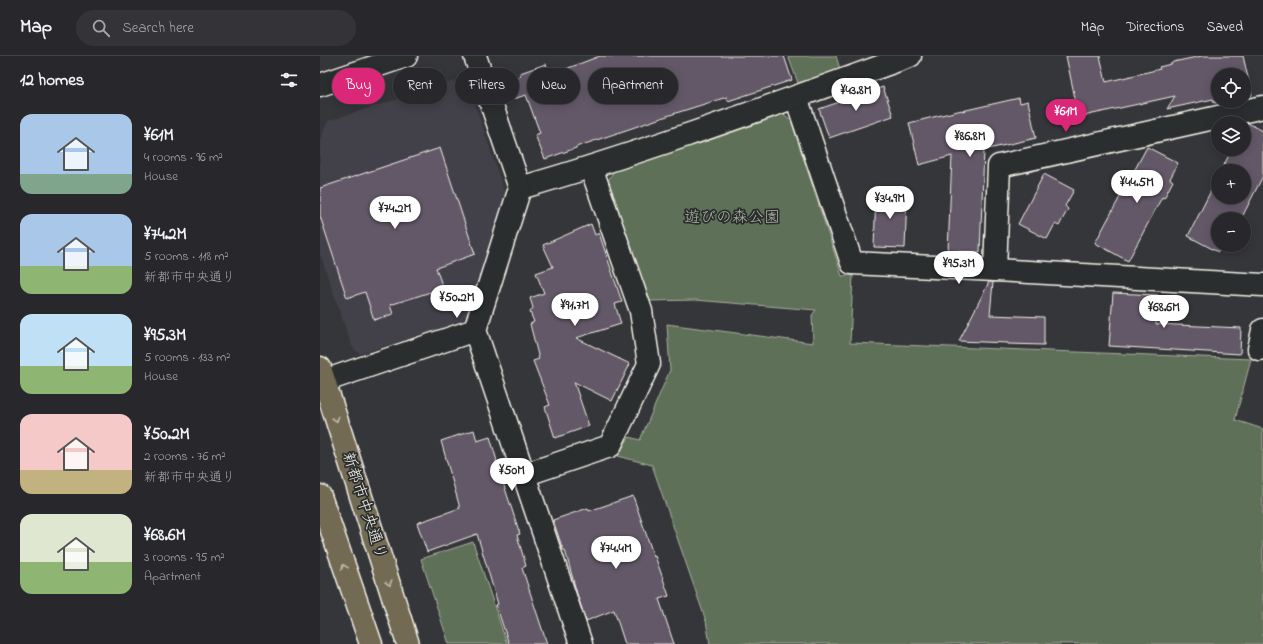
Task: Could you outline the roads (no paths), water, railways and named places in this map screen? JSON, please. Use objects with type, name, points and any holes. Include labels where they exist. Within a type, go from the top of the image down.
[{"type":"main road","name":"新都市中央通り","points":[[322,375],[408,644]]},
{"type":"main road","points":[[320,496],[370,644]]},
{"type":"street","points":[[320,85],[406,56]]},
{"type":"street","points":[[475,56],[520,188],[475,330],[582,644]]},
{"type":"street","points":[[520,188],[591,167],[796,97],[910,56]]},
{"type":"street","points":[[796,97],[852,263],[1263,285]]},
{"type":"street","points":[[995,270],[999,166],[1263,107]]},
{"type":"street","points":[[524,475],[610,446],[649,364],[641,311],[591,167]]},
{"type":"street","points":[[322,375],[475,330]]},
{"type":"park label","name":"遊びの森公園","points":[[732,218]]}]
